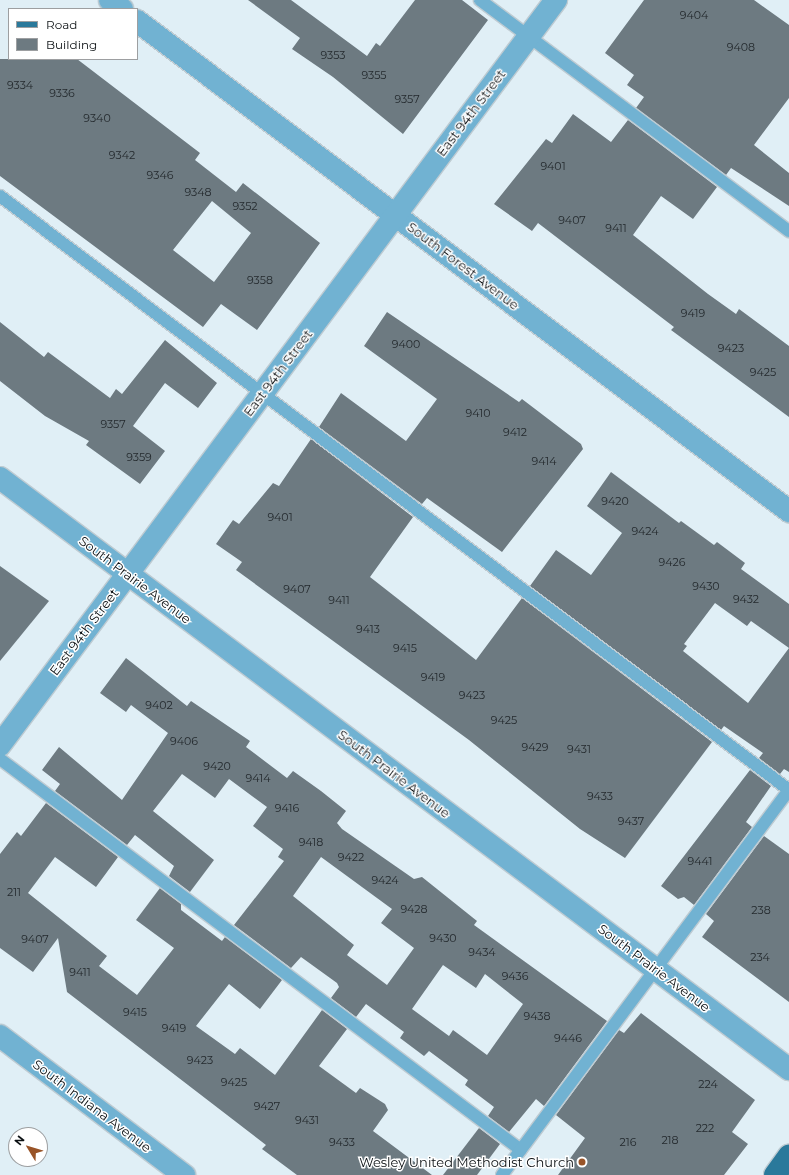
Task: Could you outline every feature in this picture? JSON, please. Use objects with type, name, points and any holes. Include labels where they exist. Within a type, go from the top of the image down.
[{"type":"main road","points":[[775,1175],[789,1156]]},
{"type":"street","points":[[110,0],[121,8]]},
{"type":"street","name":"East 94th Street","points":[[0,745],[556,0]]},
{"type":"street","name":"South Forest Avenue","points":[[138,21],[789,511]]},
{"type":"street","name":"South Prairie Avenue","points":[[0,478],[789,1069]]},
{"type":"street","name":"South Indiana Avenue","points":[[0,1036],[184,1175]]},
{"type":"lane","points":[[480,0],[789,231]]},
{"type":"lane","points":[[0,196],[789,790],[502,1175]]},
{"type":"lane","points":[[0,759],[521,1150]]},
{"type":"building","points":[[248,0],[291,0],[367,56],[376,43],[380,46],[415,0],[462,0],[488,20],[403,134],[333,77],[292,49],[300,38]]},
{"type":"building","points":[[644,0],[754,0],[789,25],[789,98],[754,145],[789,173],[789,206],[731,168],[726,175],[636,108],[644,97],[627,85],[634,75],[605,53]]},
{"type":"building","points":[[0,59],[78,60],[200,153],[195,160],[236,192],[243,183],[320,243],[257,330],[221,304],[203,327],[0,176]],"holes":[[[212,201],[251,233],[214,282],[173,250]]]},
{"type":"building","points":[[573,114],[611,142],[628,120],[717,187],[693,219],[661,196],[633,235],[736,314],[739,309],[789,346],[789,417],[671,330],[674,327],[538,223],[532,231],[494,204],[546,139],[552,143]]},
{"type":"building","points":[[387,312],[519,402],[522,399],[581,444],[583,449],[502,552],[427,498],[422,504],[319,427],[341,393],[406,441],[437,399],[364,346]]},
{"type":"building","points":[[0,322],[44,357],[48,352],[110,398],[116,389],[122,394],[165,340],[217,383],[198,408],[165,383],[133,426],[165,451],[140,484],[86,445],[89,441],[45,416],[0,381]]},
{"type":"building","points":[[311,439],[413,517],[370,577],[476,660],[522,598],[712,742],[625,858],[580,829],[469,740],[236,570],[242,562],[216,544],[233,520],[239,524],[273,483],[279,486]]},
{"type":"building","points":[[611,472],[679,523],[681,521],[714,545],[717,542],[745,563],[741,569],[789,604],[789,648],[789,772],[784,769],[780,774],[759,758],[763,753],[724,726],[721,730],[530,586],[556,550],[591,575],[622,533],[587,506]],"holes":[[[715,603],[747,626],[751,621],[789,648],[748,703],[683,651],[687,646],[684,644]]]},
{"type":"building","points":[[0,566],[49,601],[0,661]]},
{"type":"building","points":[[126,658],[187,706],[191,701],[250,741],[246,747],[287,778],[293,771],[321,791],[346,811],[337,823],[342,829],[414,879],[422,877],[477,921],[474,925],[607,1021],[544,1106],[536,1099],[509,1132],[488,1116],[494,1107],[465,1085],[468,1080],[429,1051],[424,1056],[400,1038],[404,1032],[366,1004],[356,1017],[331,998],[339,987],[337,983],[301,957],[291,968],[234,925],[284,861],[278,857],[283,849],[253,826],[267,807],[229,779],[215,798],[182,774],[153,811],[214,860],[190,892],[169,876],[174,866],[135,835],[127,845],[55,791],[60,784],[42,770],[59,747],[122,800],[168,733],[131,705],[126,712],[100,693]],"holes":[[[321,857],[392,909],[381,923],[414,948],[387,985],[347,955],[354,945],[293,896]],[[443,965],[476,988],[485,974],[523,1004],[487,1055],[453,1030],[449,1036],[412,1009]]]},
{"type":"building","points":[[750,770],[771,786],[746,822],[752,827],[694,905],[684,897],[678,899],[661,886]]},
{"type":"building","points":[[46,803],[118,857],[96,887],[55,857],[28,893],[107,956],[99,966],[137,995],[174,948],[136,920],[160,888],[181,904],[181,910],[222,941],[225,937],[282,980],[260,1009],[229,984],[196,1026],[235,1054],[240,1048],[275,1075],[322,1010],[347,1029],[319,1066],[356,1093],[360,1088],[385,1104],[388,1110],[373,1131],[432,1175],[297,1175],[262,1149],[266,1145],[67,992],[58,938],[33,972],[0,948],[0,854],[17,832],[21,836]]},
{"type":"building","points":[[764,836],[789,854],[789,1002],[702,937],[714,921],[706,914]]},
{"type":"building","points":[[641,1013],[755,1100],[732,1132],[748,1144],[724,1175],[558,1175],[585,1138],[556,1115],[619,1030],[624,1033]]},
{"type":"building","points":[[479,1128],[500,1144],[477,1175],[443,1175]]},
{"type":"place","name":"Wesley United Methodist Church","points":[[582,1162]]}]
